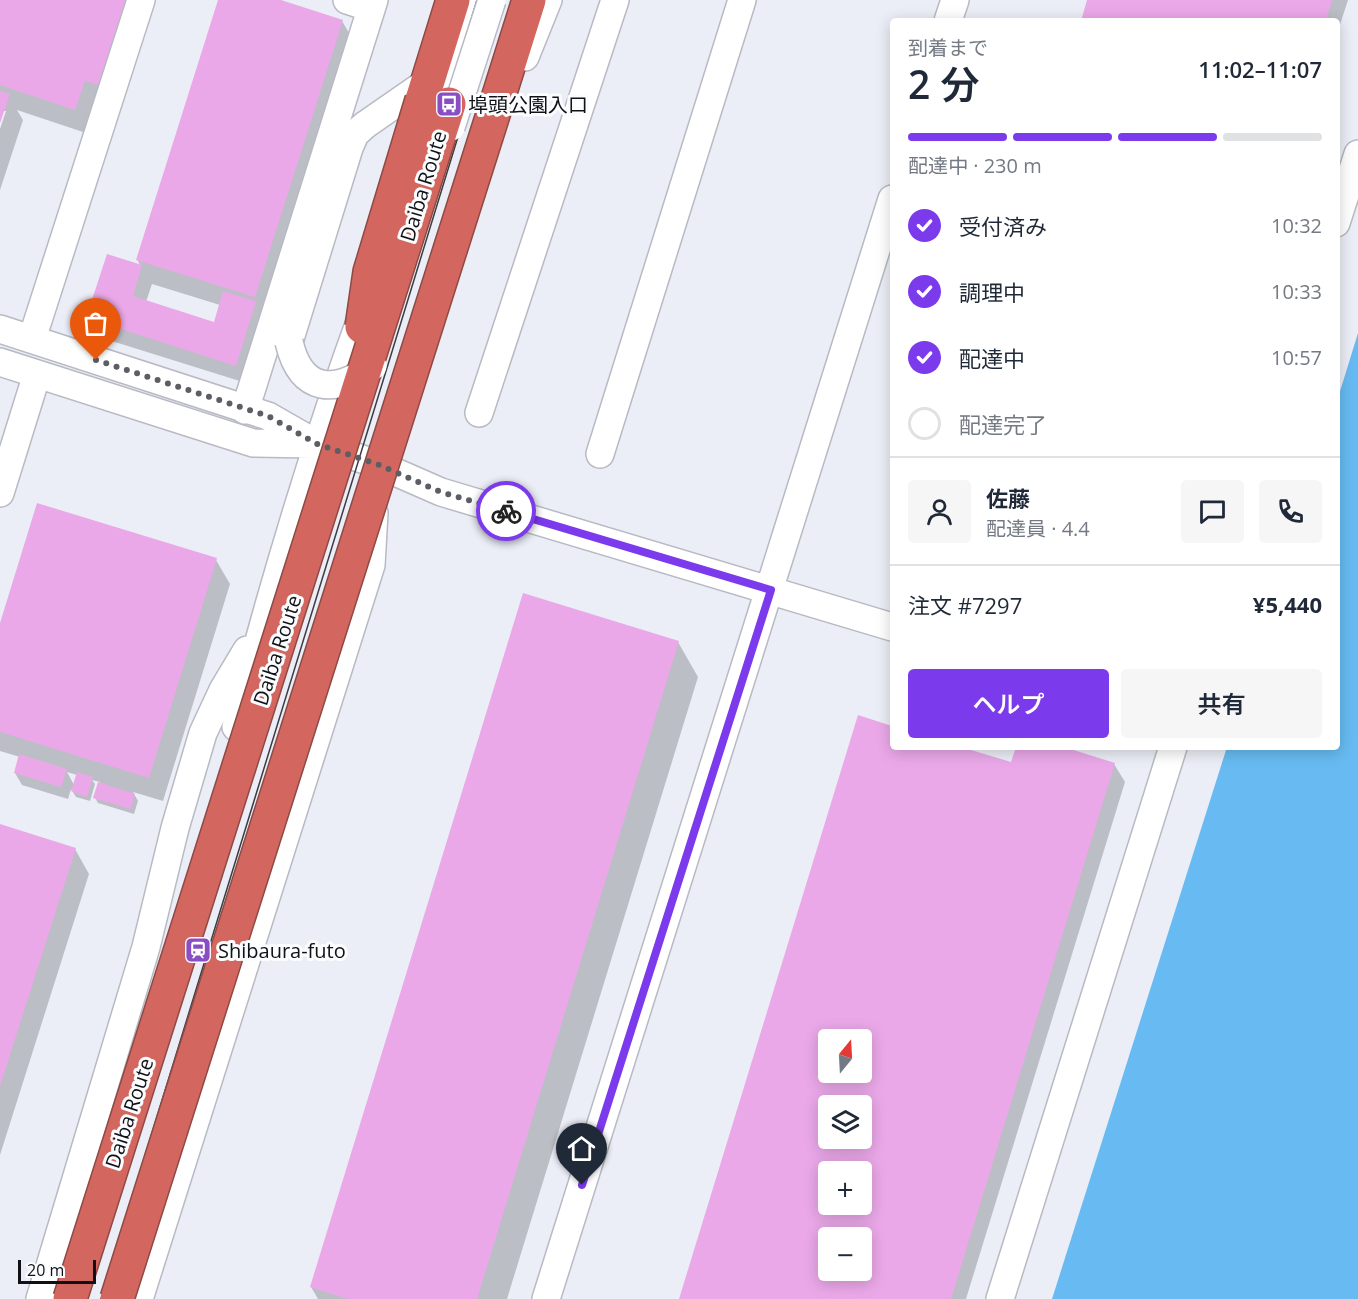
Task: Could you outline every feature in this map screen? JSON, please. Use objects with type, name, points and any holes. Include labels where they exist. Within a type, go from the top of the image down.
[{"type":"highway","points":[[331,440],[370,272],[453,0]]},
{"type":"highway","name":"Daiba Route","points":[[70,1299],[331,440],[481,0]]},
{"type":"highway","points":[[116,1299],[529,0]]},
{"type":"street","points":[[32,339],[141,0]]},
{"type":"street","points":[[427,82],[365,125],[356,134],[349,148],[290,342],[293,358],[310,380],[323,384],[341,385],[359,377],[374,365],[492,0]]},
{"type":"street","points":[[116,1299],[377,464],[424,328],[548,0]]},
{"type":"street","points":[[479,413],[615,0]]},
{"type":"street","points":[[600,454],[742,0]]},
{"type":"street","points":[[949,18],[955,0]]},
{"type":"street","points":[[245,410],[364,3]]},
{"type":"street","points":[[1340,210],[1358,154]]},
{"type":"street","points":[[546,1299],[771,590],[890,205]]},
{"type":"street","points":[[0,329],[268,416],[331,440],[377,464],[441,492],[890,626]]},
{"type":"street","points":[[0,363],[253,443],[331,440]]},
{"type":"street","points":[[0,493],[37,374]]},
{"type":"street","points":[[61,1299],[221,789],[263,623],[331,440]]},
{"type":"street","points":[[139,1299],[371,565],[377,464]]},
{"type":"street","points":[[40,1299],[146,946],[175,828],[203,734],[223,690],[263,623]]},
{"type":"street","points":[[1000,1299],[1172,750]]},
{"type":"water","points":[[1358,333],[1358,1299],[1052,1299],[1226,750],[1340,750],[1340,391]]},
{"type":"building","points":[[0,0],[128,0],[99,85],[85,81],[75,110],[0,85]]},
{"type":"building","points":[[218,0],[281,0],[343,20],[255,297],[136,260]]},
{"type":"building","points":[[1087,0],[1332,0],[1327,18],[1082,18]]},
{"type":"building","points":[[0,91],[10,94],[0,123]]},
{"type":"building","points":[[107,254],[142,265],[133,296],[214,322],[223,291],[256,301],[236,366],[86,318]]},
{"type":"building","points":[[37,503],[217,558],[149,778],[0,732],[0,623]]},
{"type":"building","points":[[523,593],[679,641],[477,1299],[348,1299],[310,1287]]},
{"type":"building","points":[[858,715],[890,725],[890,750],[971,750],[1011,762],[1015,750],[1074,750],[1115,763],[951,1299],[679,1299]]},
{"type":"building","points":[[19,754],[67,769],[61,787],[14,773]]},
{"type":"building","points":[[77,772],[93,777],[87,797],[71,791]]},
{"type":"building","points":[[98,782],[135,794],[131,809],[93,798]]},
{"type":"building","points":[[0,824],[76,848],[0,1086]]},
{"type":"tram line","points":[[77,1299],[228,821],[477,0]]},
{"type":"tram line","points":[[101,1299],[500,0]]},
{"type":"way so far","points":[[96,360],[268,416],[317,444],[377,464],[441,492],[506,511]]},
{"type":"place","name":"埠頭公園入口","points":[[449,104]]},
{"type":"place","name":"Shibaura-futo","points":[[198,950]]},
{"type":"route","points":[[506,511],[771,590],[582,1185]]}]
